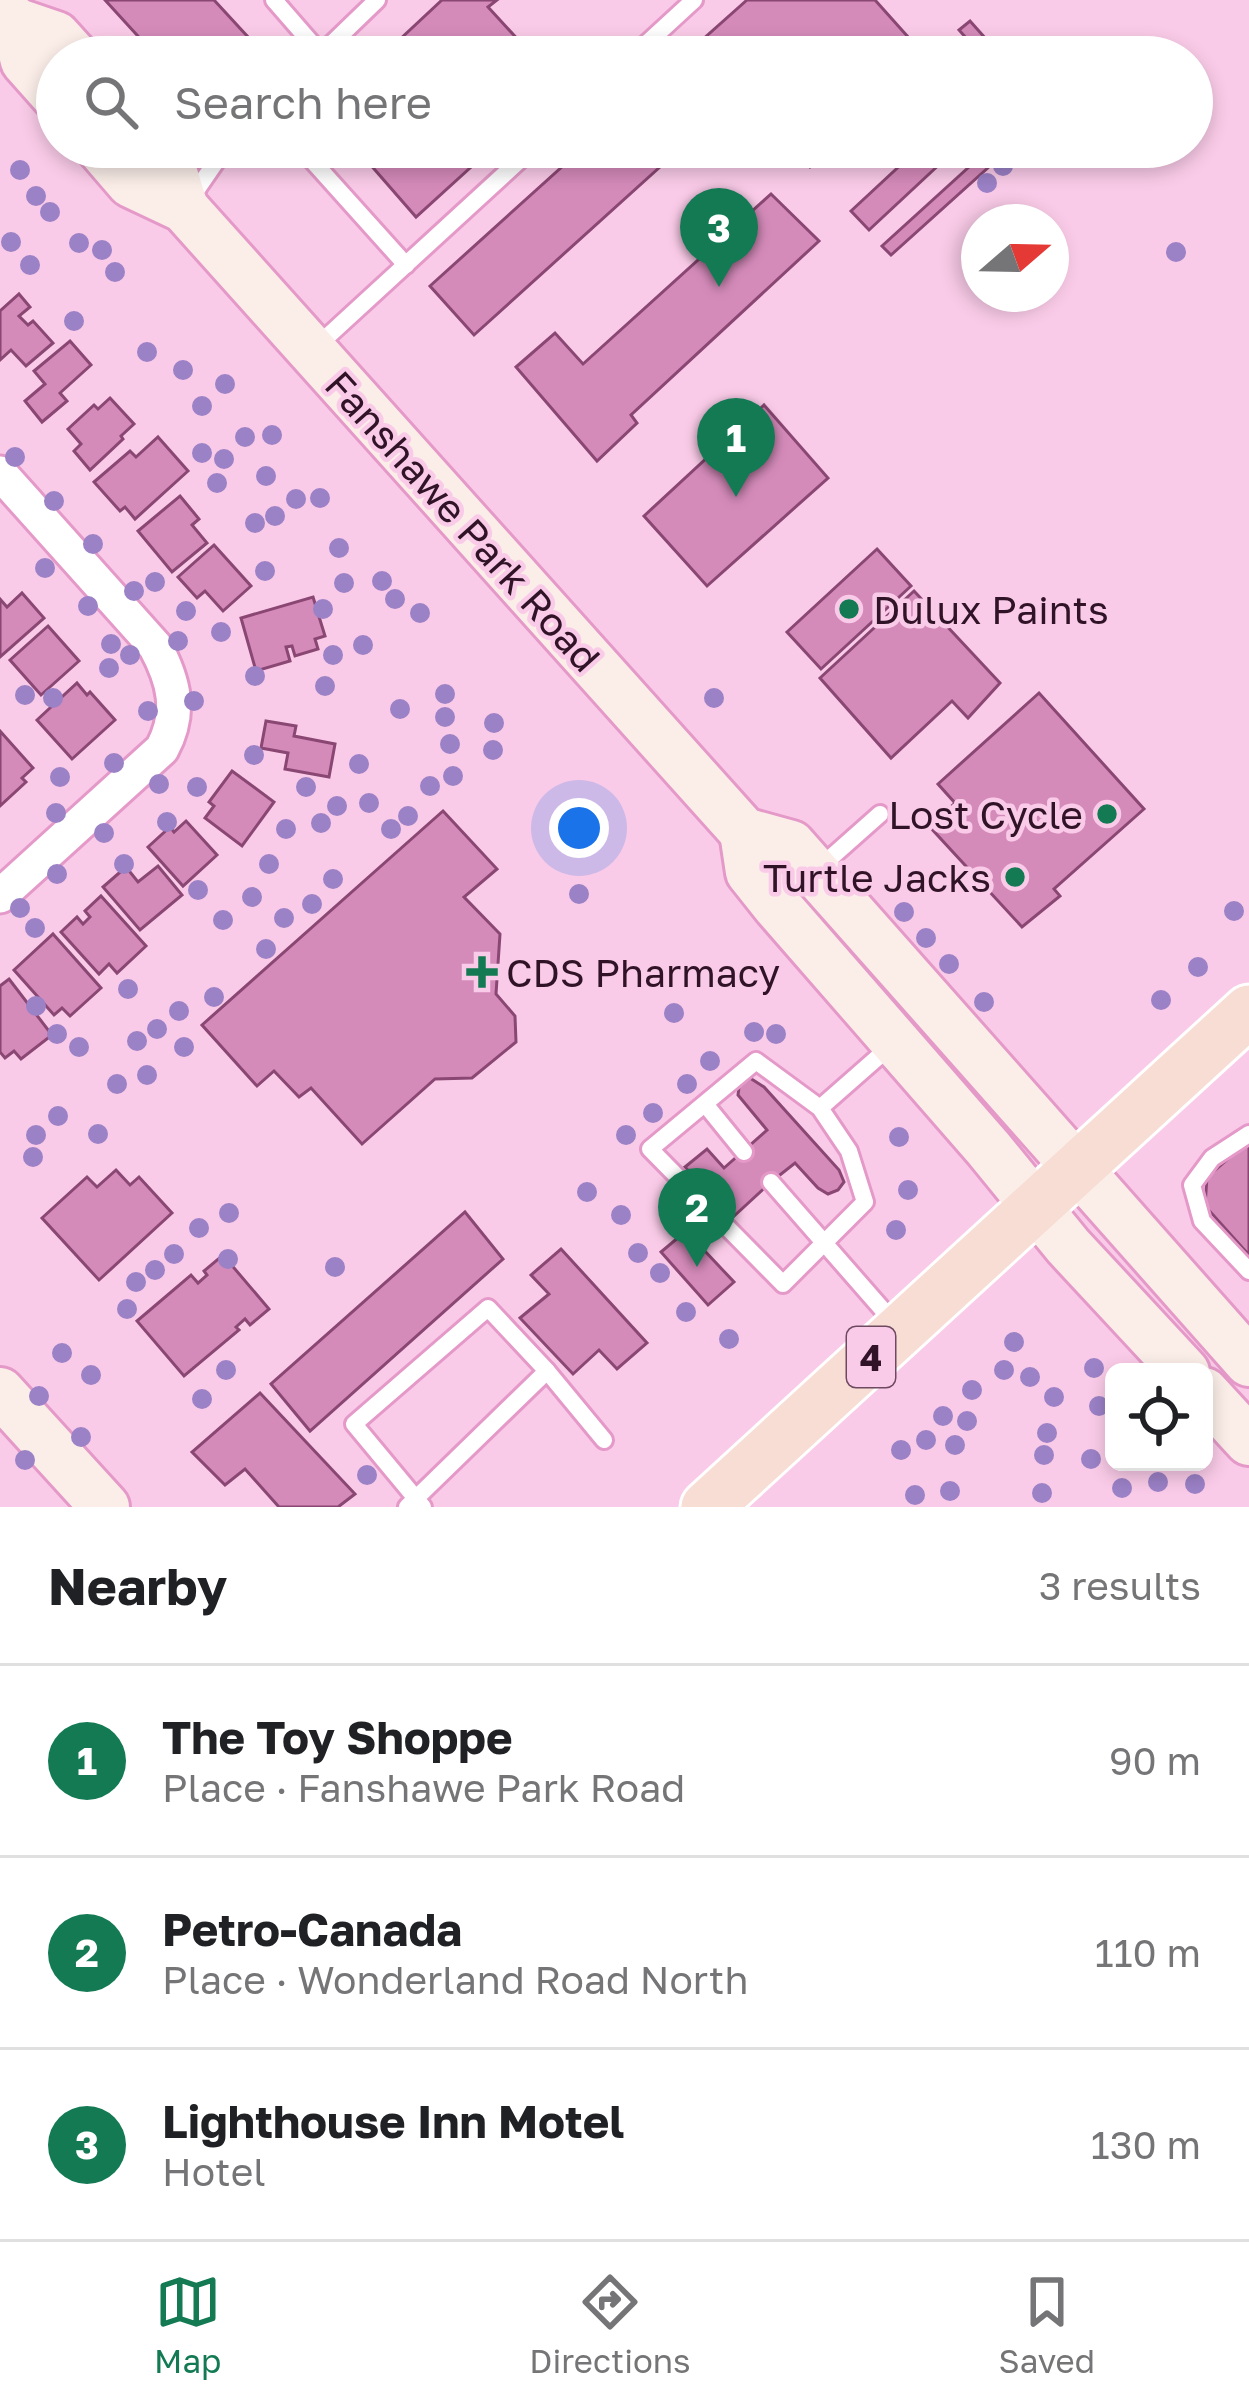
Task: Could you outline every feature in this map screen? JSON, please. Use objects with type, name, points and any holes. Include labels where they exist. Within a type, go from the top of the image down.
[{"type":"main road","points":[[8,14],[56,36]]},
{"type":"main road","points":[[8,14],[25,61],[36,73]]},
{"type":"main road","name":"Fanshawe Park Road","points":[[118,168],[131,183],[184,208],[744,832],[791,845],[1249,1362]]},
{"type":"main road","name":"Fanshawe Park Road","points":[[172,168],[184,208]]},
{"type":"main road","name":"Fanshawe Park Road","points":[[744,832],[750,872],[1068,1246],[1177,1363]]},
{"type":"main road","name":"4","points":[[707,1507],[1249,1011]]},
{"type":"main road","points":[[0,1392],[105,1507]]},
{"type":"main road","points":[[1213,1402],[1249,1442]]},
{"type":"street","points":[[0,473],[155,646],[171,675],[174,703],[162,748],[0,896]]},
{"type":"lane","points":[[274,0],[303,36]]},
{"type":"lane","points":[[340,36],[377,0]]},
{"type":"lane","points":[[655,36],[694,0]]},
{"type":"lane","points":[[184,208],[212,168]]},
{"type":"lane","points":[[319,168],[406,265]]},
{"type":"lane","points":[[310,352],[511,168]]},
{"type":"lane","points":[[815,872],[880,814]]},
{"type":"lane","points":[[820,1108],[895,1042]]},
{"type":"lane","points":[[756,1061],[820,1108],[849,1151],[865,1202],[783,1283],[650,1149],[756,1061]]},
{"type":"lane","points":[[704,1104],[744,1152]]},
{"type":"lane","points":[[1249,1134],[1212,1158],[1192,1185],[1202,1221],[1249,1271]]},
{"type":"lane","points":[[771,1182],[901,1330]]},
{"type":"lane","points":[[547,1372],[416,1504],[353,1424],[488,1308],[547,1372],[604,1440]]},
{"type":"building","points":[[105,0],[214,0],[247,36],[138,36]]},
{"type":"building","points":[[442,0],[497,0],[488,7],[515,36],[403,36]]},
{"type":"building","points":[[747,0],[875,0],[907,36],[707,36]]},
{"type":"building","points":[[970,21],[983,36],[964,36],[959,30]]},
{"type":"building","points":[[373,168],[470,168],[416,217]]},
{"type":"building","points":[[561,168],[659,168],[474,335],[430,286]]},
{"type":"building","points":[[897,168],[935,168],[869,230],[851,211]]},
{"type":"building","points":[[968,168],[988,168],[891,255],[882,246]]},
{"type":"building","points":[[771,194],[819,241],[631,415],[637,423],[597,461],[516,367],[555,333],[583,364]]},
{"type":"building","points":[[19,294],[30,307],[19,316],[28,325],[33,321],[53,343],[26,366],[11,350],[0,360],[0,311]]},
{"type":"building","points":[[70,341],[91,365],[60,393],[67,401],[42,422],[25,401],[45,384],[34,371]]},
{"type":"building","points":[[110,398],[134,424],[90,470],[74,451],[81,444],[68,429],[94,405],[98,409]]},
{"type":"building","points":[[764,405],[828,478],[707,586],[644,516]]},
{"type":"building","points":[[158,437],[188,471],[135,519],[125,507],[120,511],[94,482],[130,451],[136,457]]},
{"type":"building","points":[[180,496],[199,519],[192,525],[207,543],[172,572],[138,531]]},
{"type":"building","points":[[214,545],[251,586],[223,611],[205,591],[197,598],[178,577]]},
{"type":"building","name":"Dulux Paints","points":[[877,549],[911,586],[821,669],[787,632]]},
{"type":"building","points":[[914,591],[1000,683],[968,718],[952,701],[891,758],[820,678]]},
{"type":"building","points":[[22,593],[44,618],[0,657],[0,599],[7,607]]},
{"type":"building","points":[[313,597],[325,636],[315,639],[318,649],[295,656],[292,646],[286,647],[290,661],[256,671],[241,618]]},
{"type":"building","points":[[48,626],[79,661],[41,695],[10,660]]},
{"type":"building","points":[[77,683],[115,720],[72,759],[37,720]]},
{"type":"building","points":[[1039,693],[1144,809],[1054,889],[1060,896],[1022,927],[929,826],[955,803],[938,784]]},
{"type":"building","points":[[266,721],[296,726],[294,736],[335,744],[329,777],[285,769],[288,753],[261,748]]},
{"type":"building","points":[[0,731],[33,768],[22,778],[26,782],[0,806]]},
{"type":"building","points":[[232,771],[274,802],[242,846],[205,818],[214,806],[209,802]]},
{"type":"building","points":[[443,811],[497,869],[464,897],[500,934],[496,994],[515,1016],[516,1042],[472,1078],[435,1079],[362,1144],[311,1088],[299,1097],[274,1071],[257,1086],[202,1025]]},
{"type":"building","points":[[186,821],[217,855],[183,886],[148,847],[170,827],[174,832]]},
{"type":"building","points":[[158,866],[182,895],[140,930],[103,887],[126,867],[138,882]]},
{"type":"building","points":[[101,896],[146,946],[117,973],[109,964],[99,974],[61,932],[77,917],[83,924],[90,917],[85,911]]},
{"type":"building","points":[[53,934],[101,988],[70,1016],[62,1008],[54,1015],[14,970]]},
{"type":"building","points":[[9,979],[52,1035],[21,1059],[14,1051],[5,1058],[0,1052],[0,986]]},
{"type":"building","points":[[750,1078],[764,1087],[839,1170],[844,1182],[838,1190],[828,1194],[818,1188],[795,1163],[732,1218],[685,1167],[707,1149],[724,1168],[767,1130],[738,1095],[739,1087]]},
{"type":"building","points":[[1246,1143],[1249,1255],[1205,1206],[1207,1177]]},
{"type":"building","points":[[116,1170],[130,1185],[139,1177],[172,1213],[99,1280],[42,1218],[87,1177],[97,1187]]},
{"type":"building","points":[[465,1212],[503,1259],[310,1431],[271,1384]]},
{"type":"building","points":[[686,1231],[734,1282],[708,1305],[661,1252]]},
{"type":"building","points":[[561,1249],[647,1343],[617,1369],[599,1350],[573,1374],[520,1318],[549,1294],[531,1275]]},
{"type":"building","points":[[223,1255],[269,1309],[250,1325],[245,1319],[236,1327],[239,1330],[184,1376],[137,1321],[191,1275],[198,1283]]},
{"type":"building","points":[[260,1393],[355,1494],[338,1507],[279,1507],[245,1469],[225,1485],[192,1452]]},
{"type":"place","name":"Lighthouse Inn Motel","points":[[719,287]]},
{"type":"place","name":"The Toy Shoppe","points":[[736,497]]},
{"type":"place","name":"Dulux Paints","points":[[849,609]]},
{"type":"place","name":"Lost Cycle","points":[[1107,814]]},
{"type":"place","name":"Turtle Jacks","points":[[1015,877]]},
{"type":"place","name":"CDS Pharmacy","points":[[482,972]]},
{"type":"place","name":"Petro-Canada","points":[[697,1267]]}]
